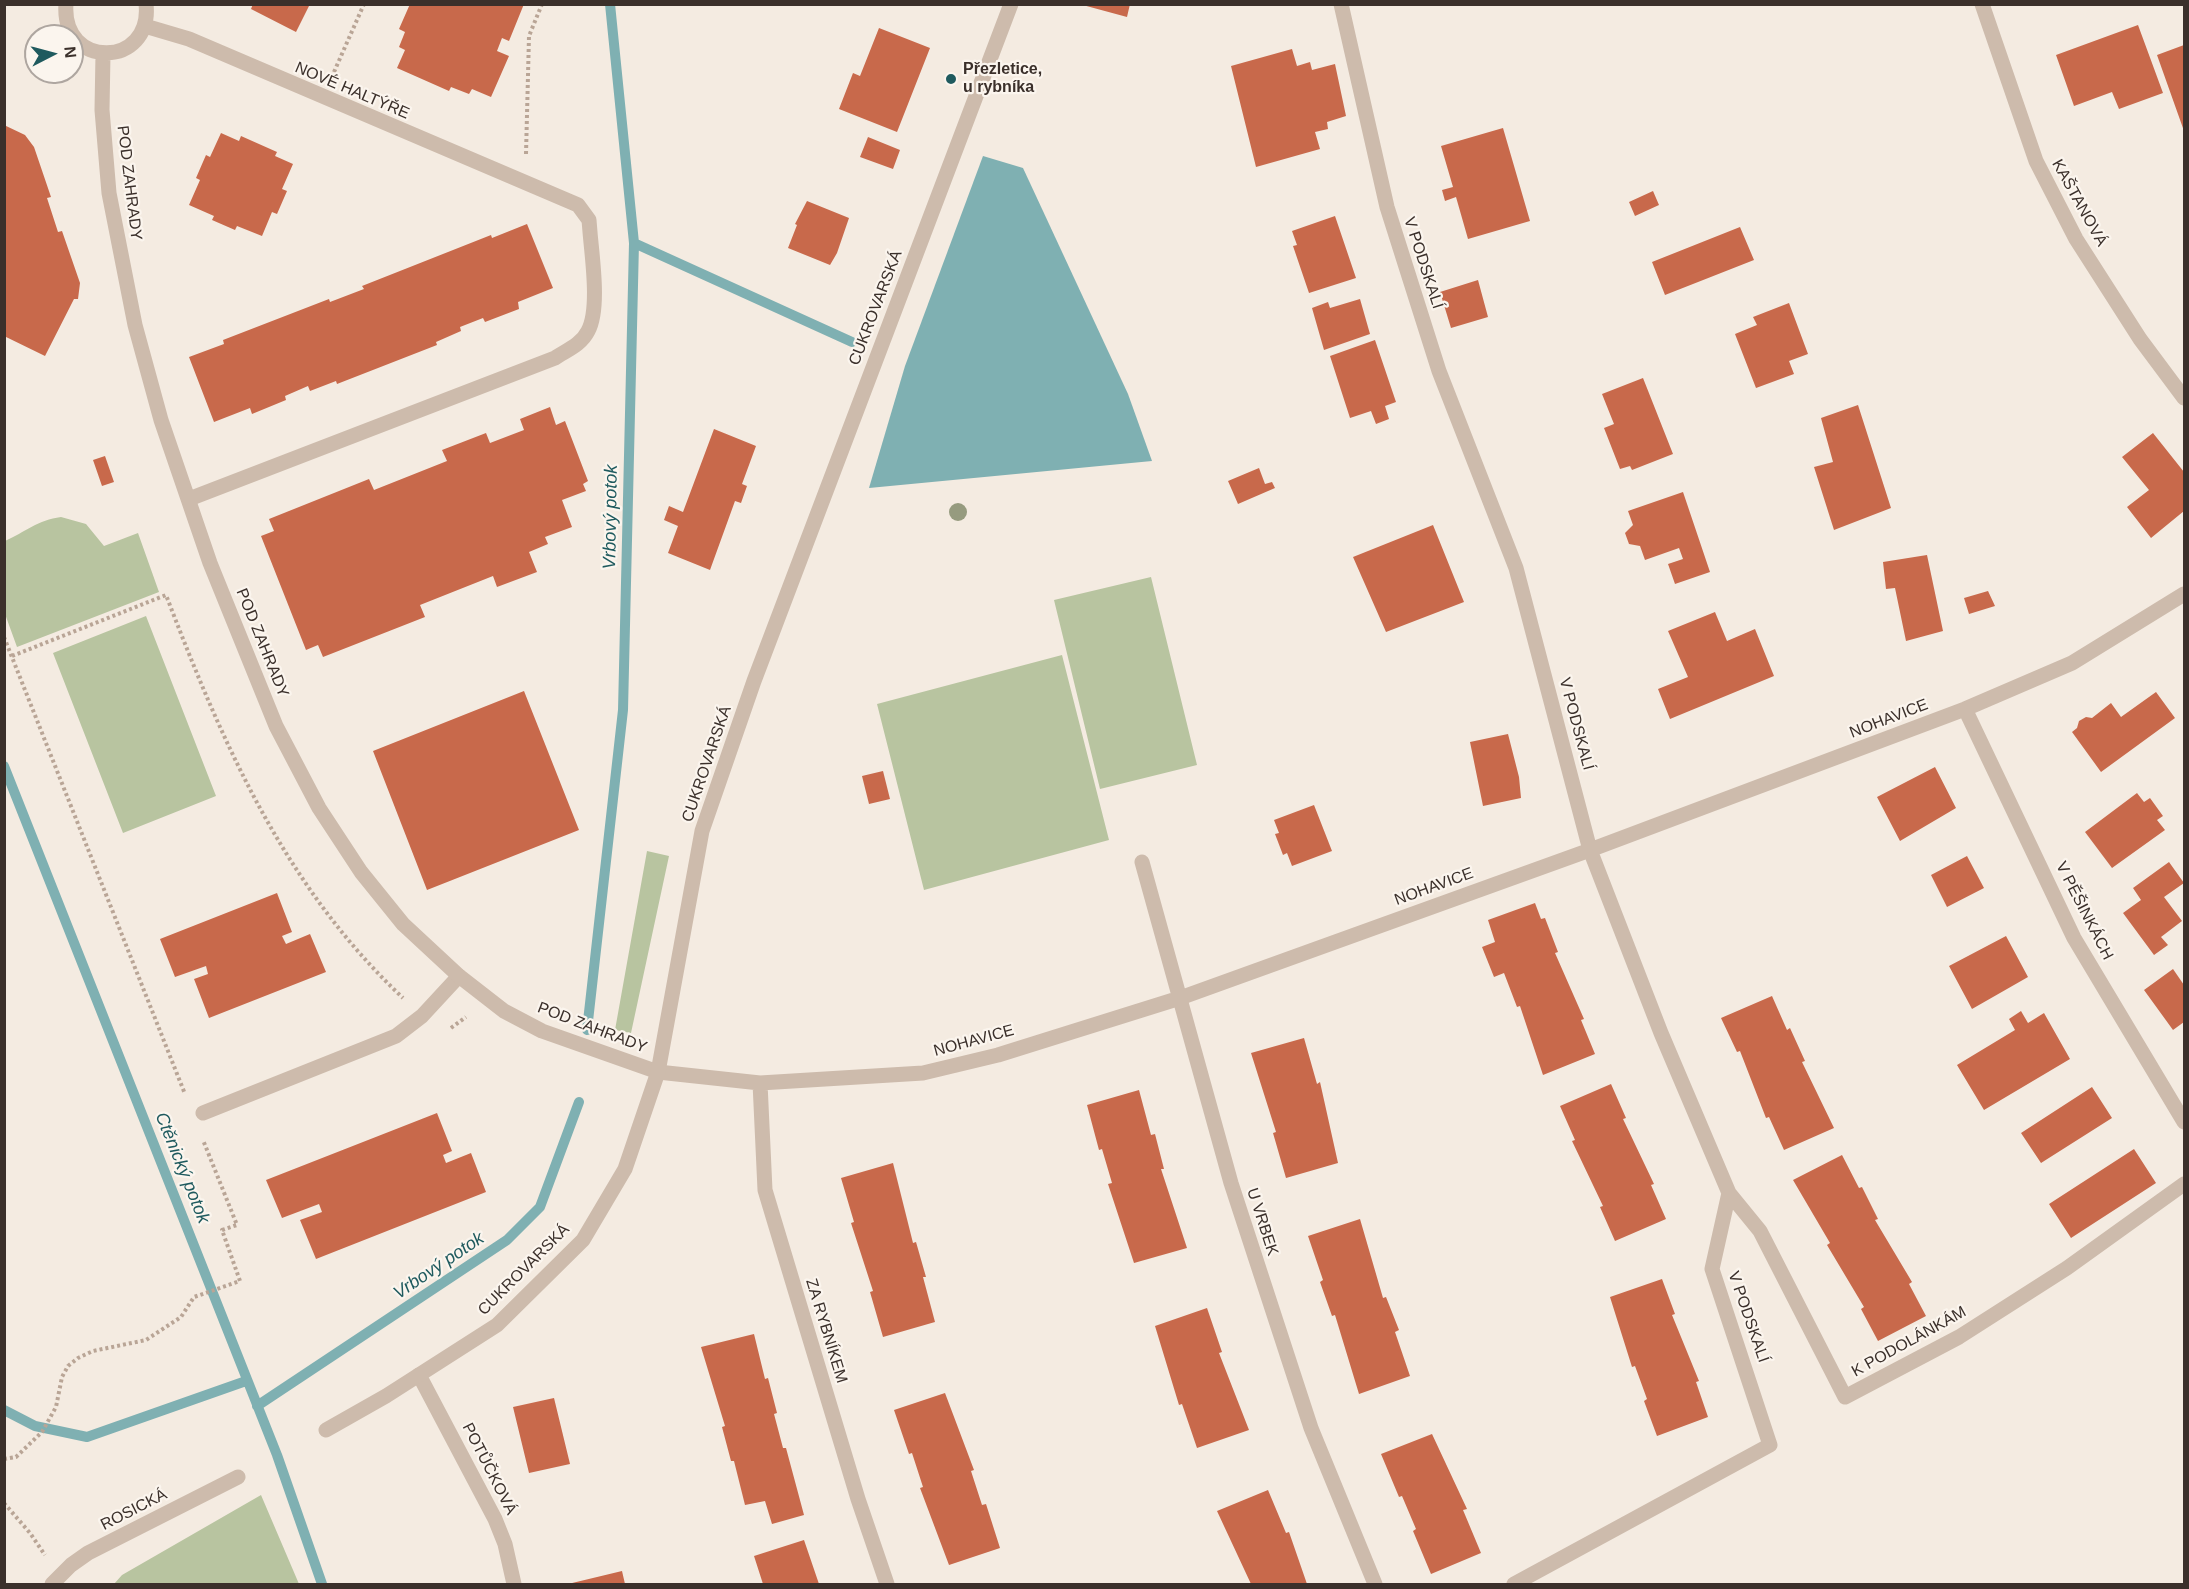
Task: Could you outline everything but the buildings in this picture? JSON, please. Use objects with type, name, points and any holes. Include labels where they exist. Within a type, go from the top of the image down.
[{"type":"street","points":[[65,5],[68,28],[74,38],[92,51],[103,54],[124,50],[133,44],[145,26],[146,4]]},
{"type":"street","name":"CUKROVARSKÁ","points":[[326,1430],[497,1325],[583,1240],[625,1169],[658,1072],[702,831],[754,681],[1011,4]]},
{"type":"street","name":"V PODSKALÍ","points":[[1341,4],[1387,207],[1439,370],[1516,568],[1590,850],[1661,1034],[1729,1193],[1712,1269],[1770,1444],[1514,1584]]},
{"type":"street","name":"KAŠTANOVÁ","points":[[1983,4],[2041,171],[2076,239],[2140,339],[2184,398]]},
{"type":"street","name":"NOVÉ HALTÝŘE","points":[[145,26],[189,39],[322,98],[578,205],[589,219],[593,309],[588,330],[578,345],[555,358],[189,499]]},
{"type":"street","name":"POD ZAHRADY","points":[[103,54],[104,151],[115,230],[135,325],[152,388],[210,563],[276,726],[319,808],[361,872],[403,924],[459,976],[504,1011],[542,1031],[658,1072]]},
{"type":"street","name":"NOHAVICE","points":[[658,1072],[760,1083],[923,1072],[998,1055],[1180,998],[1590,850],[1965,709],[2072,663],[2184,594]]},
{"type":"street","name":"V PĚŠINKÁCH","points":[[1965,709],[2074,938],[2184,1122]]},
{"type":"street","name":"U VRBEK","points":[[1142,862],[1231,1183],[1308,1417],[1375,1584]]},
{"type":"street","points":[[201,1121],[396,1036],[422,1016],[459,976]]},
{"type":"street","name":"ZA RYBNÍKEM","points":[[760,1083],[765,1190],[858,1499],[887,1584]]},
{"type":"street","name":"K PODOLÁNKÁM","points":[[1729,1193],[1760,1231],[1845,1397],[1959,1337],[2067,1268],[2184,1184]]},
{"type":"street","name":"POTŮČKOVÁ","points":[[419,1375],[495,1519],[505,1544],[514,1584]]},
{"type":"street","name":"ROSICKÁ","points":[[55,1580],[88,1553],[238,1477]]},
{"type":"path","points":[[322,98],[364,4]]},
{"type":"path","points":[[526,185],[529,36],[542,4]]},
{"type":"path","points":[[12,656],[166,595]]},
{"type":"path","points":[[4,637],[186,1095]]},
{"type":"path","points":[[4,1459],[16,1457],[42,1432],[56,1407],[62,1377],[68,1366],[78,1358],[93,1351],[146,1340],[176,1321],[189,1302],[207,1292],[240,1281],[222,1230],[237,1225],[201,1121]]},
{"type":"path","points":[[4,1503],[30,1533],[55,1580]]},
{"type":"green space","points":[[61,517],[86,524],[104,546],[138,533],[159,592],[17,647],[5,614],[5,541],[38,524]]},
{"type":"green space","points":[[1151,577],[1197,765],[1100,789],[1054,600]]},
{"type":"green space","points":[[146,616],[216,796],[123,833],[53,653]]},
{"type":"green space","points":[[1062,655],[1109,840],[924,890],[877,704]]},
{"type":"green space","points":[[647,851],[669,856],[631,1033],[615,1030]]},
{"type":"green space","points":[[261,1495],[299,1584],[114,1584],[122,1575]]},
{"type":"water","points":[[983,156],[1023,168],[1128,394],[1152,461],[869,488],[905,366]]},
{"type":"waterway","name":"Vrbový potok","points":[[587,1030],[623,710],[634,243],[610,4]]},
{"type":"waterway","points":[[634,243],[852,342]]},
{"type":"waterway","name":"Ctěnický potok","points":[[4,766],[277,1455],[322,1584]]},
{"type":"waterway","name":"Vrbový potok","points":[[257,1406],[507,1240],[540,1207],[579,1102]]},
{"type":"waterway","points":[[4,1410],[35,1426],[87,1437],[246,1381]]},
{"type":"place","name":"Přezletice, u rybníka","points":[[951,79]]}]
